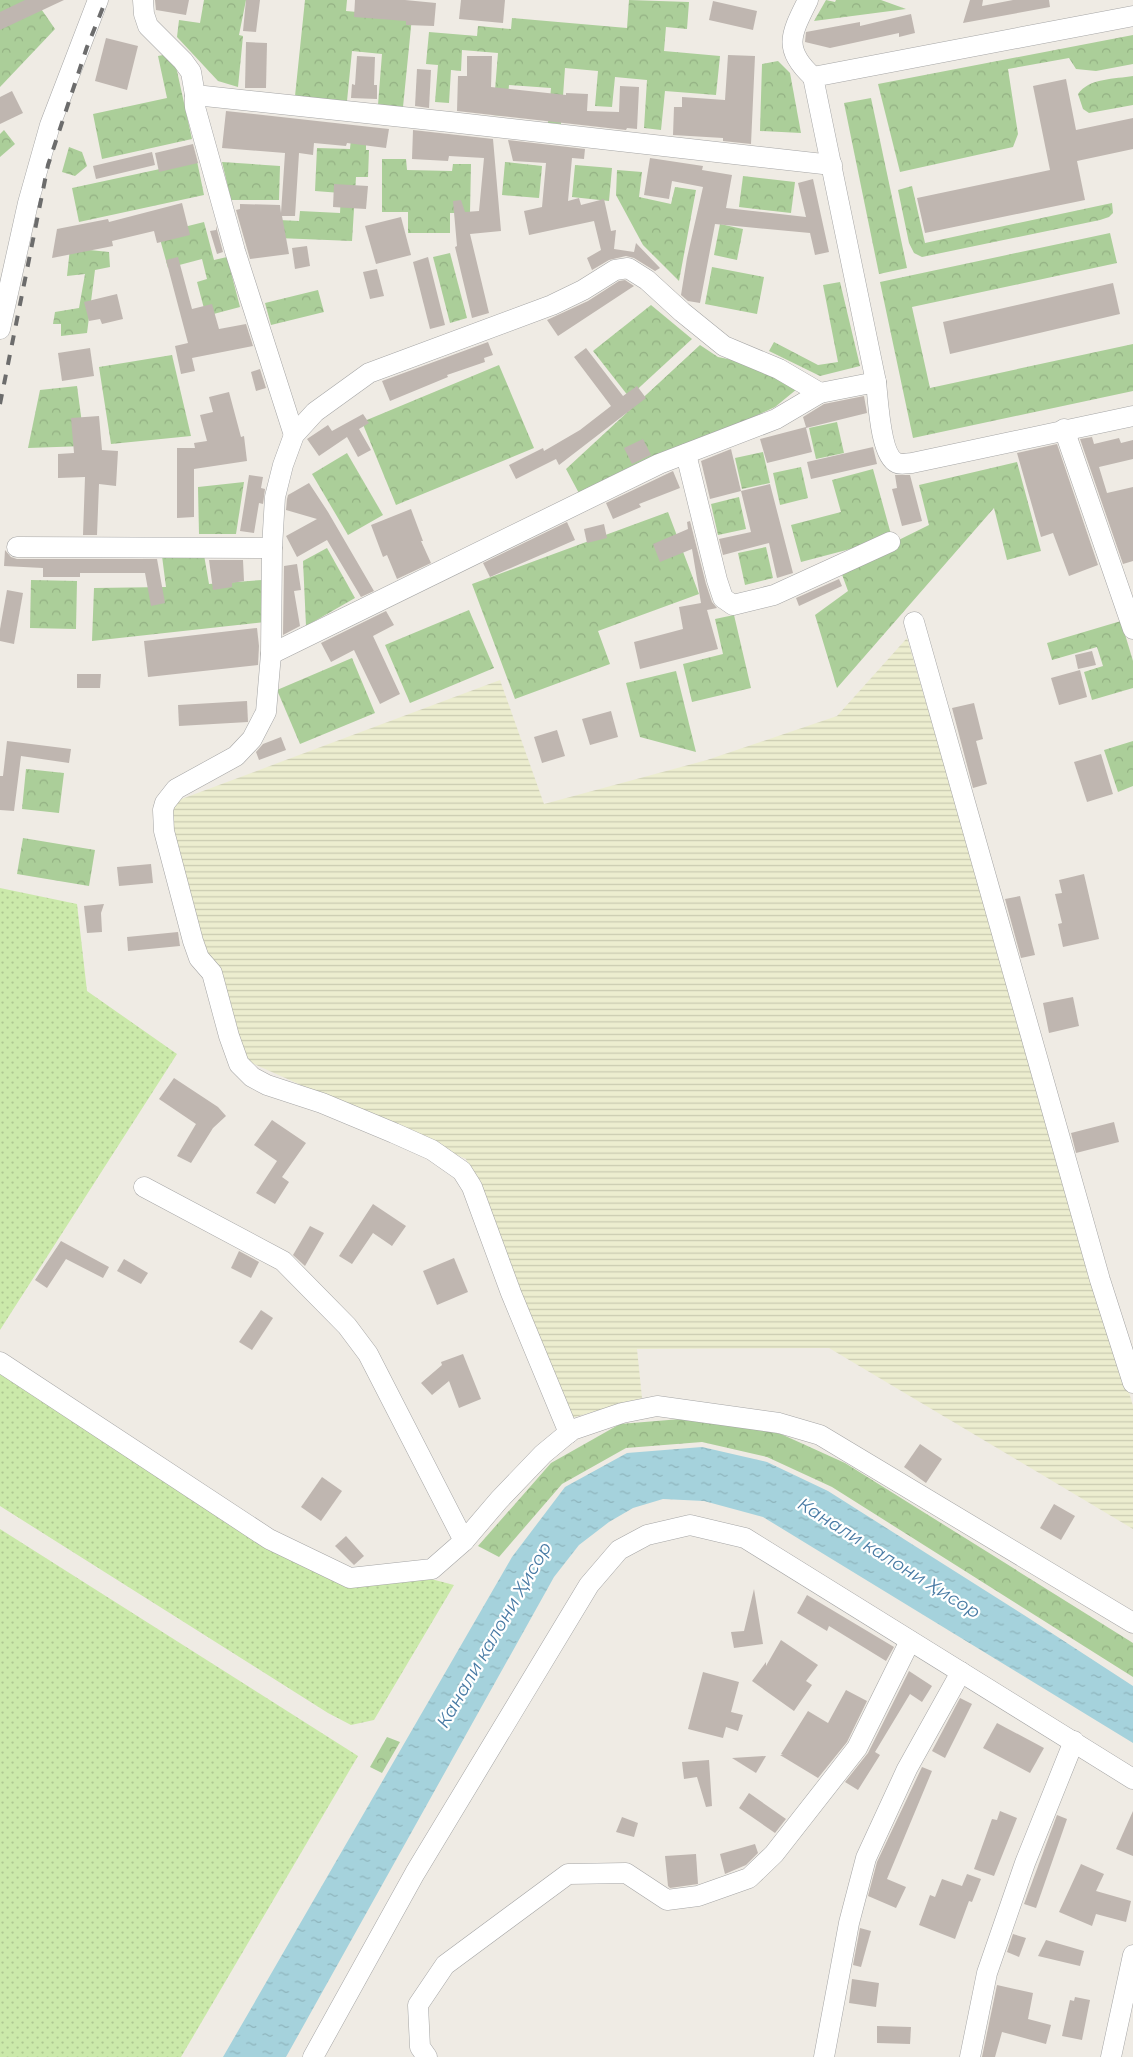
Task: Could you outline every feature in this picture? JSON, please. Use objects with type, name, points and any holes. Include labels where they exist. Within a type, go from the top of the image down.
[{"type":"street","points":[[0,330],[28,203],[50,125],[98,0]]},
{"type":"street","points":[[143,0],[144,14],[148,26],[183,60],[191,72],[195,107],[235,251],[294,435]]},
{"type":"street","points":[[808,0],[792,34],[794,55],[800,65],[813,77],[876,382],[884,442],[891,458],[897,464],[912,463],[1064,429],[1133,416]]},
{"type":"street","points":[[813,77],[1133,16]]},
{"type":"street","points":[[195,96],[450,122],[832,165]]},
{"type":"street","points":[[569,1433],[511,1293],[472,1187],[462,1171],[432,1150],[394,1133],[322,1103],[267,1085],[252,1077],[239,1064],[229,1036],[212,974],[196,951],[164,831],[163,810],[165,803],[176,789],[236,756],[252,739],[266,712],[271,654],[272,548],[275,497],[283,465],[294,435],[315,412],[369,374],[552,305],[622,268],[628,268],[635,270],[724,346],[779,369],[820,394]]},
{"type":"street","points":[[271,654],[659,464],[776,420],[820,394],[876,382]]},
{"type":"street","points":[[1064,429],[1133,629]]},
{"type":"street","points":[[686,454],[717,580],[723,598],[733,605],[774,595],[890,542]]},
{"type":"street","points":[[17,547],[272,548]]},
{"type":"street","points":[[914,622],[1097,1271],[1133,1383]]},
{"type":"street","points":[[144,1187],[283,1261],[347,1326],[368,1354],[464,1541]]},
{"type":"street","points":[[0,1362],[270,1539],[350,1578],[432,1568],[464,1541],[499,1500],[543,1454],[569,1433],[622,1413],[657,1406],[779,1422],[820,1435],[1133,1623]]},
{"type":"street","points":[[313,2057],[415,1874],[590,1586],[619,1550],[647,1535],[690,1525],[745,1538],[1133,1779]]},
{"type":"street","points":[[427,2057],[420,2047],[418,2004],[445,1965],[568,1874],[626,1873],[667,1900],[698,1896],[749,1878],[774,1854],[857,1748],[910,1641]]},
{"type":"street","points":[[824,2057],[849,1923],[866,1858],[907,1768],[961,1672]]},
{"type":"street","points":[[970,2057],[987,1973],[1025,1863],[1074,1741]]},
{"type":"street","points":[[1111,2057],[1133,1955]]},
{"type":"green space","points":[[0,0],[35,0],[55,29],[0,87]]},
{"type":"green space","points":[[204,0],[246,0],[239,35],[243,36],[238,87],[218,81],[177,37],[179,20],[200,23]]},
{"type":"green space","points":[[305,0],[347,0],[346,11],[412,17],[403,107],[378,105],[382,54],[352,51],[347,101],[295,96]]},
{"type":"green space","points":[[629,0],[689,2],[687,29],[666,27],[664,51],[720,56],[716,95],[665,91],[661,130],[644,128],[647,80],[615,77],[612,107],[595,106],[598,71],[565,68],[561,124],[548,123],[551,88],[509,85],[506,116],[493,115],[498,53],[462,50],[461,71],[451,70],[449,103],[435,102],[438,65],[426,64],[429,32],[477,36],[478,26],[511,29],[512,18],[627,28]]},
{"type":"green space","points":[[826,0],[835,2],[836,0],[881,0],[906,9],[814,21]]},
{"type":"green space","points":[[1133,35],[1133,64],[1096,71],[1076,69],[1069,58],[1008,69],[1018,134],[1013,147],[900,172],[878,84]]},
{"type":"green space","points":[[173,53],[192,139],[102,159],[93,114],[167,98],[158,56]]},
{"type":"green space","points":[[778,61],[790,73],[801,133],[760,131],[762,64]]},
{"type":"green space","points":[[1133,76],[1133,105],[1089,113],[1083,109],[1078,94],[1089,85],[1103,80]]},
{"type":"green space","points":[[871,98],[907,268],[879,274],[844,103]]},
{"type":"green space","points":[[4,130],[15,144],[0,157],[0,134]]},
{"type":"green space","points":[[351,139],[366,140],[366,150],[369,150],[368,177],[356,177],[352,241],[278,238],[279,220],[299,221],[300,211],[340,213],[341,193],[315,191],[317,148],[350,149]]},
{"type":"green space","points":[[69,147],[82,152],[87,166],[75,176],[62,172]]},
{"type":"green space","points":[[382,159],[406,159],[407,170],[452,171],[453,164],[471,164],[470,213],[450,213],[450,233],[408,233],[408,212],[382,212]]},
{"type":"green space","points":[[197,161],[204,195],[79,222],[72,188]]},
{"type":"green space","points":[[222,162],[280,166],[279,200],[231,200]]},
{"type":"green space","points":[[505,162],[542,166],[539,198],[502,195]]},
{"type":"green space","points":[[575,165],[612,168],[609,201],[572,197]]},
{"type":"green space","points":[[617,170],[642,172],[639,197],[671,204],[675,187],[696,190],[679,281],[643,245],[616,195]]},
{"type":"green space","points":[[743,176],[795,182],[791,213],[739,207]]},
{"type":"green space","points":[[912,186],[925,243],[1112,203],[1113,213],[1109,217],[1100,220],[922,257],[914,253],[909,243],[898,190]]},
{"type":"green space","points":[[204,222],[214,260],[227,257],[240,307],[206,316],[197,282],[207,279],[202,259],[168,268],[160,239],[184,227]]},
{"type":"green space","points":[[720,224],[743,229],[737,260],[714,255]]},
{"type":"green space","points":[[1110,233],[1117,263],[912,307],[930,388],[1133,344],[1133,391],[913,438],[880,282]]},
{"type":"green space","points":[[70,248],[109,252],[110,267],[95,270],[87,333],[61,336],[61,324],[53,324],[55,312],[79,308],[85,274],[67,276]]},
{"type":"green space","points":[[450,253],[467,318],[450,323],[433,257]]},
{"type":"green space","points":[[712,267],[764,277],[757,314],[705,304]]},
{"type":"green space","points":[[840,282],[860,366],[820,376],[769,351],[774,342],[818,365],[838,362],[823,285]]},
{"type":"green space","points":[[318,290],[324,312],[271,325],[265,303]]},
{"type":"green space","points":[[651,305],[692,339],[629,397],[593,351]]},
{"type":"green space","points":[[700,345],[718,357],[767,367],[797,389],[775,407],[581,497],[566,469]]},
{"type":"green space","points":[[172,355],[191,436],[111,444],[99,367]]},
{"type":"green space","points":[[499,365],[534,448],[396,505],[362,422]]},
{"type":"green space","points":[[77,386],[85,446],[28,448],[40,390]]},
{"type":"green space","points":[[837,422],[844,453],[816,459],[809,428]]},
{"type":"green space","points":[[763,452],[770,483],[742,489],[735,458]]},
{"type":"green space","points":[[347,453],[383,515],[348,535],[312,474]]},
{"type":"green space","points":[[1017,462],[1041,551],[1007,560],[994,508],[837,688],[815,615],[848,591],[840,569],[929,525],[919,485]]},
{"type":"green space","points":[[801,467],[808,498],[780,505],[773,473]]},
{"type":"green space","points":[[873,469],[892,538],[801,562],[791,525],[841,512],[832,480]]},
{"type":"green space","points":[[244,482],[236,534],[199,534],[198,487]]},
{"type":"green space","points":[[739,497],[746,529],[718,535],[711,504]]},
{"type":"green space","points":[[668,512],[699,594],[598,631],[610,664],[515,699],[472,584]]},
{"type":"green space","points":[[766,547],[773,578],[745,585],[738,553]]},
{"type":"green space","points":[[327,548],[355,598],[306,626],[303,561]]},
{"type":"green space","points":[[204,555],[209,584],[262,580],[265,622],[92,641],[94,588],[166,587],[162,556]]},
{"type":"green space","points":[[31,580],[77,581],[76,629],[30,628]]},
{"type":"green space","points":[[469,610],[494,668],[410,703],[385,645]]},
{"type":"green space","points":[[734,615],[751,688],[692,702],[683,664],[723,654],[715,619]]},
{"type":"green space","points":[[1121,621],[1133,661],[1133,688],[1092,700],[1084,672],[1103,666],[1097,647],[1052,660],[1047,643]]},
{"type":"green space","points":[[907,638],[1133,1406],[1133,1529],[829,1348],[637,1349],[642,1398],[568,1419],[466,1159],[227,1052],[160,807],[500,680],[544,804],[707,760],[837,716]]},
{"type":"green space","points":[[352,658],[375,713],[300,744],[277,690]]},
{"type":"green space","points":[[676,671],[696,752],[640,737],[626,683]]},
{"type":"green space","points":[[1133,741],[1133,786],[1118,792],[1104,750]]},
{"type":"green space","points":[[26,769],[64,773],[59,813],[22,809]]},
{"type":"green space","points":[[23,838],[95,850],[89,886],[17,874]]},
{"type":"green space","points":[[0,888],[77,904],[87,991],[177,1054],[0,1330]]},
{"type":"green space","points":[[0,1373],[180,1490],[346,1587],[431,1579],[454,1585],[374,1720],[351,1725],[328,1713],[0,1506]]},
{"type":"green space","points":[[705,1417],[781,1434],[845,1463],[1133,1643],[1133,1677],[832,1487],[767,1457],[702,1442],[626,1448],[562,1484],[499,1557],[478,1546],[551,1463],[620,1424]]},
{"type":"green space","points":[[0,1529],[358,1756],[181,2057],[0,2057]]},
{"type":"green space","points":[[387,1737],[400,1742],[382,1773],[370,1767]]},
{"type":"water","name":"Канали калони Ҳисор","points":[[702,1447],[767,1462],[828,1491],[1133,1686],[1133,1743],[763,1517],[704,1501],[663,1499],[633,1508],[609,1522],[579,1545],[554,1577],[286,2057],[223,2057],[512,1557],[565,1487],[627,1453]]},
{"type":"building","points":[[25,0],[64,0],[0,30],[0,12]]},
{"type":"building","points":[[155,0],[189,0],[186,15],[156,10]]},
{"type":"building","points":[[246,0],[260,0],[256,32],[243,31]]},
{"type":"building","points":[[355,0],[405,0],[436,3],[434,26],[406,25],[406,21],[354,17]]},
{"type":"building","points":[[461,0],[505,0],[503,23],[459,19]]},
{"type":"building","points":[[970,0],[983,0],[982,6],[1013,0],[1049,0],[1050,7],[963,23]]},
{"type":"building","points":[[713,1],[757,11],[753,30],[709,20]]},
{"type":"building","points":[[911,14],[915,33],[899,37],[899,33],[830,48],[805,42],[806,32],[860,22],[860,26]]},
{"type":"building","points":[[106,38],[138,46],[127,90],[95,81]]},
{"type":"building","points":[[246,42],[267,43],[266,88],[245,88]]},
{"type":"building","points":[[728,55],[755,56],[751,144],[723,141],[723,138],[673,135],[674,107],[682,107],[682,97],[725,100]]},
{"type":"building","points":[[357,56],[375,57],[374,85],[377,85],[377,99],[351,98],[352,84],[355,85]]},
{"type":"building","points":[[467,56],[492,56],[491,87],[566,95],[566,93],[588,94],[587,111],[619,112],[620,86],[639,87],[637,129],[627,128],[626,130],[457,111],[458,76],[467,76]]},
{"type":"building","points":[[417,69],[431,70],[429,108],[415,106]]},
{"type":"building","points":[[1066,79],[1076,130],[1133,118],[1133,149],[1077,161],[1085,200],[925,233],[917,198],[1050,170],[1033,86]]},
{"type":"building","points":[[12,91],[23,113],[0,124],[0,97]]},
{"type":"building","points":[[226,111],[389,129],[386,148],[347,143],[346,146],[314,143],[313,155],[299,153],[295,216],[282,216],[289,254],[250,259],[236,210],[240,209],[240,204],[280,205],[281,213],[285,153],[222,148]]},
{"type":"building","points":[[413,130],[493,139],[501,231],[470,234],[489,313],[472,318],[455,247],[457,246],[453,201],[461,200],[465,212],[479,211],[484,158],[449,156],[448,161],[412,159]]},
{"type":"building","points":[[508,140],[585,149],[584,159],[572,158],[568,201],[579,198],[581,205],[604,199],[611,231],[616,230],[614,249],[634,252],[636,243],[660,268],[655,271],[634,258],[626,256],[609,260],[592,270],[587,258],[601,250],[594,221],[529,235],[524,211],[542,207],[546,163],[513,161]]},
{"type":"building","points":[[193,144],[198,163],[159,172],[155,153]]},
{"type":"building","points":[[152,152],[155,165],[96,179],[93,166]]},
{"type":"building","points":[[650,158],[703,166],[702,170],[732,175],[726,208],[806,217],[798,183],[813,179],[829,252],[815,255],[810,233],[715,224],[700,303],[688,301],[681,295],[687,258],[703,187],[672,181],[669,199],[644,195]]},
{"type":"building","points":[[334,184],[368,186],[366,209],[333,207]]},
{"type":"building","points":[[182,203],[190,235],[157,243],[154,231],[112,241],[113,246],[52,258],[57,229],[108,219],[109,222]]},
{"type":"building","points":[[401,217],[411,255],[376,264],[365,226]]},
{"type":"building","points":[[216,226],[223,252],[217,254],[210,231],[216,230]]},
{"type":"building","points":[[307,246],[310,266],[295,269],[292,248]]},
{"type":"building","points":[[178,257],[192,309],[212,304],[219,329],[246,324],[253,346],[192,358],[195,371],[181,374],[175,346],[188,343],[166,260]]},
{"type":"building","points":[[428,257],[445,325],[430,329],[413,262]]},
{"type":"building","points":[[377,269],[384,296],[370,299],[363,272]]},
{"type":"building","points":[[625,280],[634,286],[558,336],[547,320],[588,301],[619,281]]},
{"type":"building","points":[[1113,283],[1120,314],[950,354],[943,322]]},
{"type":"building","points":[[117,294],[123,319],[102,324],[100,319],[89,321],[84,302]]},
{"type":"building","points":[[488,342],[493,355],[484,358],[485,362],[447,375],[448,377],[390,401],[382,381]]},
{"type":"building","points":[[90,348],[94,376],[62,381],[58,353]]},
{"type":"building","points":[[586,348],[623,396],[637,386],[646,398],[559,465],[556,459],[516,479],[509,465],[543,448],[544,451],[580,430],[611,406],[574,357]]},
{"type":"building","points":[[260,369],[266,388],[256,391],[251,372]]},
{"type":"building","points":[[229,392],[241,437],[244,436],[247,461],[194,469],[194,517],[177,518],[177,448],[195,448],[194,443],[207,441],[200,415],[213,412],[209,397]]},
{"type":"building","points":[[864,396],[867,413],[806,428],[812,452],[767,463],[760,439],[806,427],[803,417],[824,404]]},
{"type":"building","points":[[363,414],[369,423],[359,429],[371,450],[358,457],[347,437],[319,456],[307,439],[328,425],[332,431]]},
{"type":"building","points":[[99,416],[102,450],[118,451],[116,486],[99,484],[97,535],[83,535],[85,477],[58,478],[58,454],[74,453],[71,418]]},
{"type":"building","points":[[1092,437],[1094,444],[1119,438],[1121,443],[1133,440],[1133,459],[1099,467],[1107,493],[1133,487],[1133,561],[1123,564],[1080,439]]},
{"type":"building","points":[[643,439],[651,455],[632,464],[624,448]]},
{"type":"building","points":[[1057,444],[1098,565],[1069,576],[1053,533],[1041,537],[1017,453]]},
{"type":"building","points":[[873,447],[877,464],[811,479],[807,462]]},
{"type":"building","points":[[731,449],[741,491],[710,499],[701,461]]},
{"type":"building","points":[[673,471],[680,488],[639,504],[641,507],[613,519],[606,503]]},
{"type":"building","points":[[249,475],[263,477],[261,488],[265,489],[263,504],[259,503],[254,533],[240,531]]},
{"type":"building","points":[[895,475],[910,475],[922,521],[902,526],[892,489],[897,488]]},
{"type":"building","points":[[309,483],[374,591],[361,597],[327,540],[297,557],[286,536],[317,519],[286,510],[287,499],[288,495]]},
{"type":"building","points":[[770,484],[793,573],[777,578],[769,543],[723,555],[719,539],[751,532],[741,491]]},
{"type":"building","points":[[411,509],[423,541],[421,541],[431,563],[397,579],[387,555],[383,557],[371,525]]},
{"type":"building","points":[[690,521],[706,584],[712,602],[717,608],[707,610],[718,649],[640,669],[634,642],[683,629],[679,607],[701,603],[692,549],[660,562],[653,544],[688,529],[687,522]]},
{"type":"building","points":[[567,522],[575,540],[490,577],[483,563]]},
{"type":"building","points":[[604,524],[607,538],[587,543],[584,529]]},
{"type":"building","points":[[5,550],[11,557],[17,559],[157,559],[165,603],[151,606],[145,573],[80,573],[80,577],[43,577],[43,568],[4,566]]},
{"type":"building","points":[[209,560],[243,560],[244,581],[232,583],[232,587],[213,590]]},
{"type":"building","points":[[297,564],[301,590],[294,591],[300,626],[283,635],[284,566]]},
{"type":"building","points":[[839,579],[842,586],[799,606],[796,598]]},
{"type":"building","points":[[7,590],[23,593],[14,644],[0,641],[0,629]]},
{"type":"building","points":[[386,611],[394,625],[373,636],[400,694],[380,704],[354,650],[331,662],[321,643]]},
{"type":"building","points":[[257,628],[259,646],[258,665],[148,677],[144,641]]},
{"type":"building","points":[[1092,651],[1096,665],[1078,669],[1075,655]]},
{"type":"building","points":[[1080,670],[1087,697],[1059,705],[1051,678]]},
{"type":"building","points":[[77,674],[101,674],[100,688],[77,688]]},
{"type":"building","points":[[247,701],[248,722],[179,726],[178,705]]},
{"type":"building","points":[[974,703],[983,739],[976,741],[987,784],[973,788],[952,708]]},
{"type":"building","points":[[611,711],[618,737],[590,745],[582,719]]},
{"type":"building","points":[[557,730],[565,756],[542,763],[534,737]]},
{"type":"building","points":[[281,737],[286,750],[259,760],[256,752],[263,744]]},
{"type":"building","points":[[7,741],[71,749],[69,763],[21,756],[14,811],[0,810],[0,776],[3,776]]},
{"type":"building","points":[[1101,754],[1113,794],[1087,802],[1074,762]]},
{"type":"building","points":[[151,864],[153,883],[119,886],[117,867]]},
{"type":"building","points":[[1084,874],[1099,939],[1063,947],[1058,924],[1062,923],[1055,894],[1062,893],[1059,880]]},
{"type":"building","points":[[1020,896],[1035,955],[1021,958],[1005,899]]},
{"type":"building","points":[[104,904],[101,913],[102,932],[87,933],[84,906]]},
{"type":"building","points":[[178,932],[180,946],[128,951],[127,937]]},
{"type":"building","points":[[1073,997],[1079,1026],[1049,1033],[1043,1003]]},
{"type":"building","points":[[174,1078],[218,1107],[226,1116],[213,1128],[191,1163],[177,1156],[196,1124],[159,1099]]},
{"type":"building","points":[[272,1120],[306,1143],[282,1177],[289,1182],[275,1204],[256,1193],[277,1161],[254,1145]]},
{"type":"building","points":[[1114,1122],[1119,1142],[1076,1153],[1071,1133]]},
{"type":"building","points":[[373,1204],[406,1226],[392,1246],[373,1233],[352,1264],[339,1256]]},
{"type":"building","points":[[310,1226],[324,1233],[305,1266],[293,1255]]},
{"type":"building","points":[[61,1241],[109,1267],[103,1278],[66,1259],[47,1288],[35,1280]]},
{"type":"building","points":[[239,1251],[259,1262],[251,1278],[231,1268]]},
{"type":"building","points":[[454,1258],[468,1292],[437,1305],[423,1271]]},
{"type":"building","points":[[124,1259],[148,1273],[141,1284],[117,1271]]},
{"type":"building","points":[[261,1310],[273,1318],[252,1350],[239,1342]]},
{"type":"building","points":[[463,1354],[481,1399],[459,1408],[449,1381],[432,1395],[421,1383],[442,1365],[441,1362]]},
{"type":"building","points":[[920,1444],[942,1459],[926,1483],[904,1467]]},
{"type":"building","points":[[322,1477],[342,1491],[321,1521],[301,1507]]},
{"type":"building","points":[[1054,1504],[1075,1516],[1061,1540],[1040,1528]]},
{"type":"building","points":[[346,1536],[364,1556],[354,1565],[335,1546]]},
{"type":"building","points":[[754,1589],[763,1644],[734,1648],[731,1632],[744,1631]]},
{"type":"building","points":[[807,1595],[894,1647],[886,1661],[829,1626],[827,1631],[797,1613]]},
{"type":"building","points":[[781,1640],[818,1665],[806,1681],[812,1685],[794,1711],[752,1681],[766,1662],[766,1666]]},
{"type":"building","points":[[909,1671],[932,1686],[922,1702],[910,1694],[875,1752],[880,1755],[858,1790],[845,1782],[868,1753]]},
{"type":"building","points":[[703,1672],[739,1682],[731,1712],[743,1715],[738,1731],[726,1727],[723,1738],[688,1729]]},
{"type":"building","points":[[846,1690],[867,1701],[847,1742],[818,1778],[780,1755],[783,1755],[781,1754],[808,1711],[828,1723]]},
{"type":"building","points":[[960,1698],[972,1704],[945,1758],[932,1751]]},
{"type":"building","points":[[997,1723],[1044,1748],[1030,1773],[983,1748]]},
{"type":"building","points":[[766,1756],[756,1773],[732,1758]]},
{"type":"building","points":[[709,1760],[712,1806],[706,1807],[697,1777],[684,1779],[682,1762]]},
{"type":"building","points":[[922,1767],[932,1771],[887,1879],[906,1887],[896,1908],[868,1896],[877,1862]]},
{"type":"building","points":[[749,1793],[786,1819],[775,1833],[739,1808]]},
{"type":"building","points":[[1000,1811],[1017,1818],[994,1876],[974,1869],[992,1819],[997,1820]]},
{"type":"building","points":[[1133,1811],[1133,1856],[1116,1849]]},
{"type":"building","points":[[1057,1815],[1067,1819],[1036,1908],[1024,1904]]},
{"type":"building","points":[[622,1817],[638,1823],[634,1837],[616,1832]]},
{"type":"building","points":[[755,1844],[758,1853],[746,1865],[725,1874],[720,1854]]},
{"type":"building","points":[[696,1854],[698,1884],[670,1888],[668,1886],[665,1856]]},
{"type":"building","points":[[1081,1864],[1104,1874],[1096,1891],[1131,1901],[1126,1922],[1096,1914],[1092,1926],[1059,1912]]},
{"type":"building","points":[[967,1874],[981,1879],[972,1902],[969,1901],[955,1939],[919,1925],[930,1895],[935,1897],[942,1879],[962,1886]]},
{"type":"building","points":[[860,1928],[871,1931],[861,1967],[853,1965]]},
{"type":"building","points":[[1013,1934],[1026,1938],[1019,1957],[1007,1952]]},
{"type":"building","points":[[1046,1940],[1084,1951],[1080,1966],[1038,1956]]},
{"type":"building","points":[[852,1979],[879,1983],[876,2007],[849,2003]]},
{"type":"building","points":[[997,1985],[1033,1993],[1028,2019],[1051,2025],[1046,2044],[1002,2032],[995,2057],[982,2057]]},
{"type":"building","points":[[1075,1997],[1090,2000],[1082,2040],[1062,2036],[1070,2000],[1074,2001]]},
{"type":"building","points":[[877,2026],[911,2027],[910,2044],[877,2043]]},
{"type":"railway","points":[[0,404],[48,165],[87,47],[106,0]]}]
